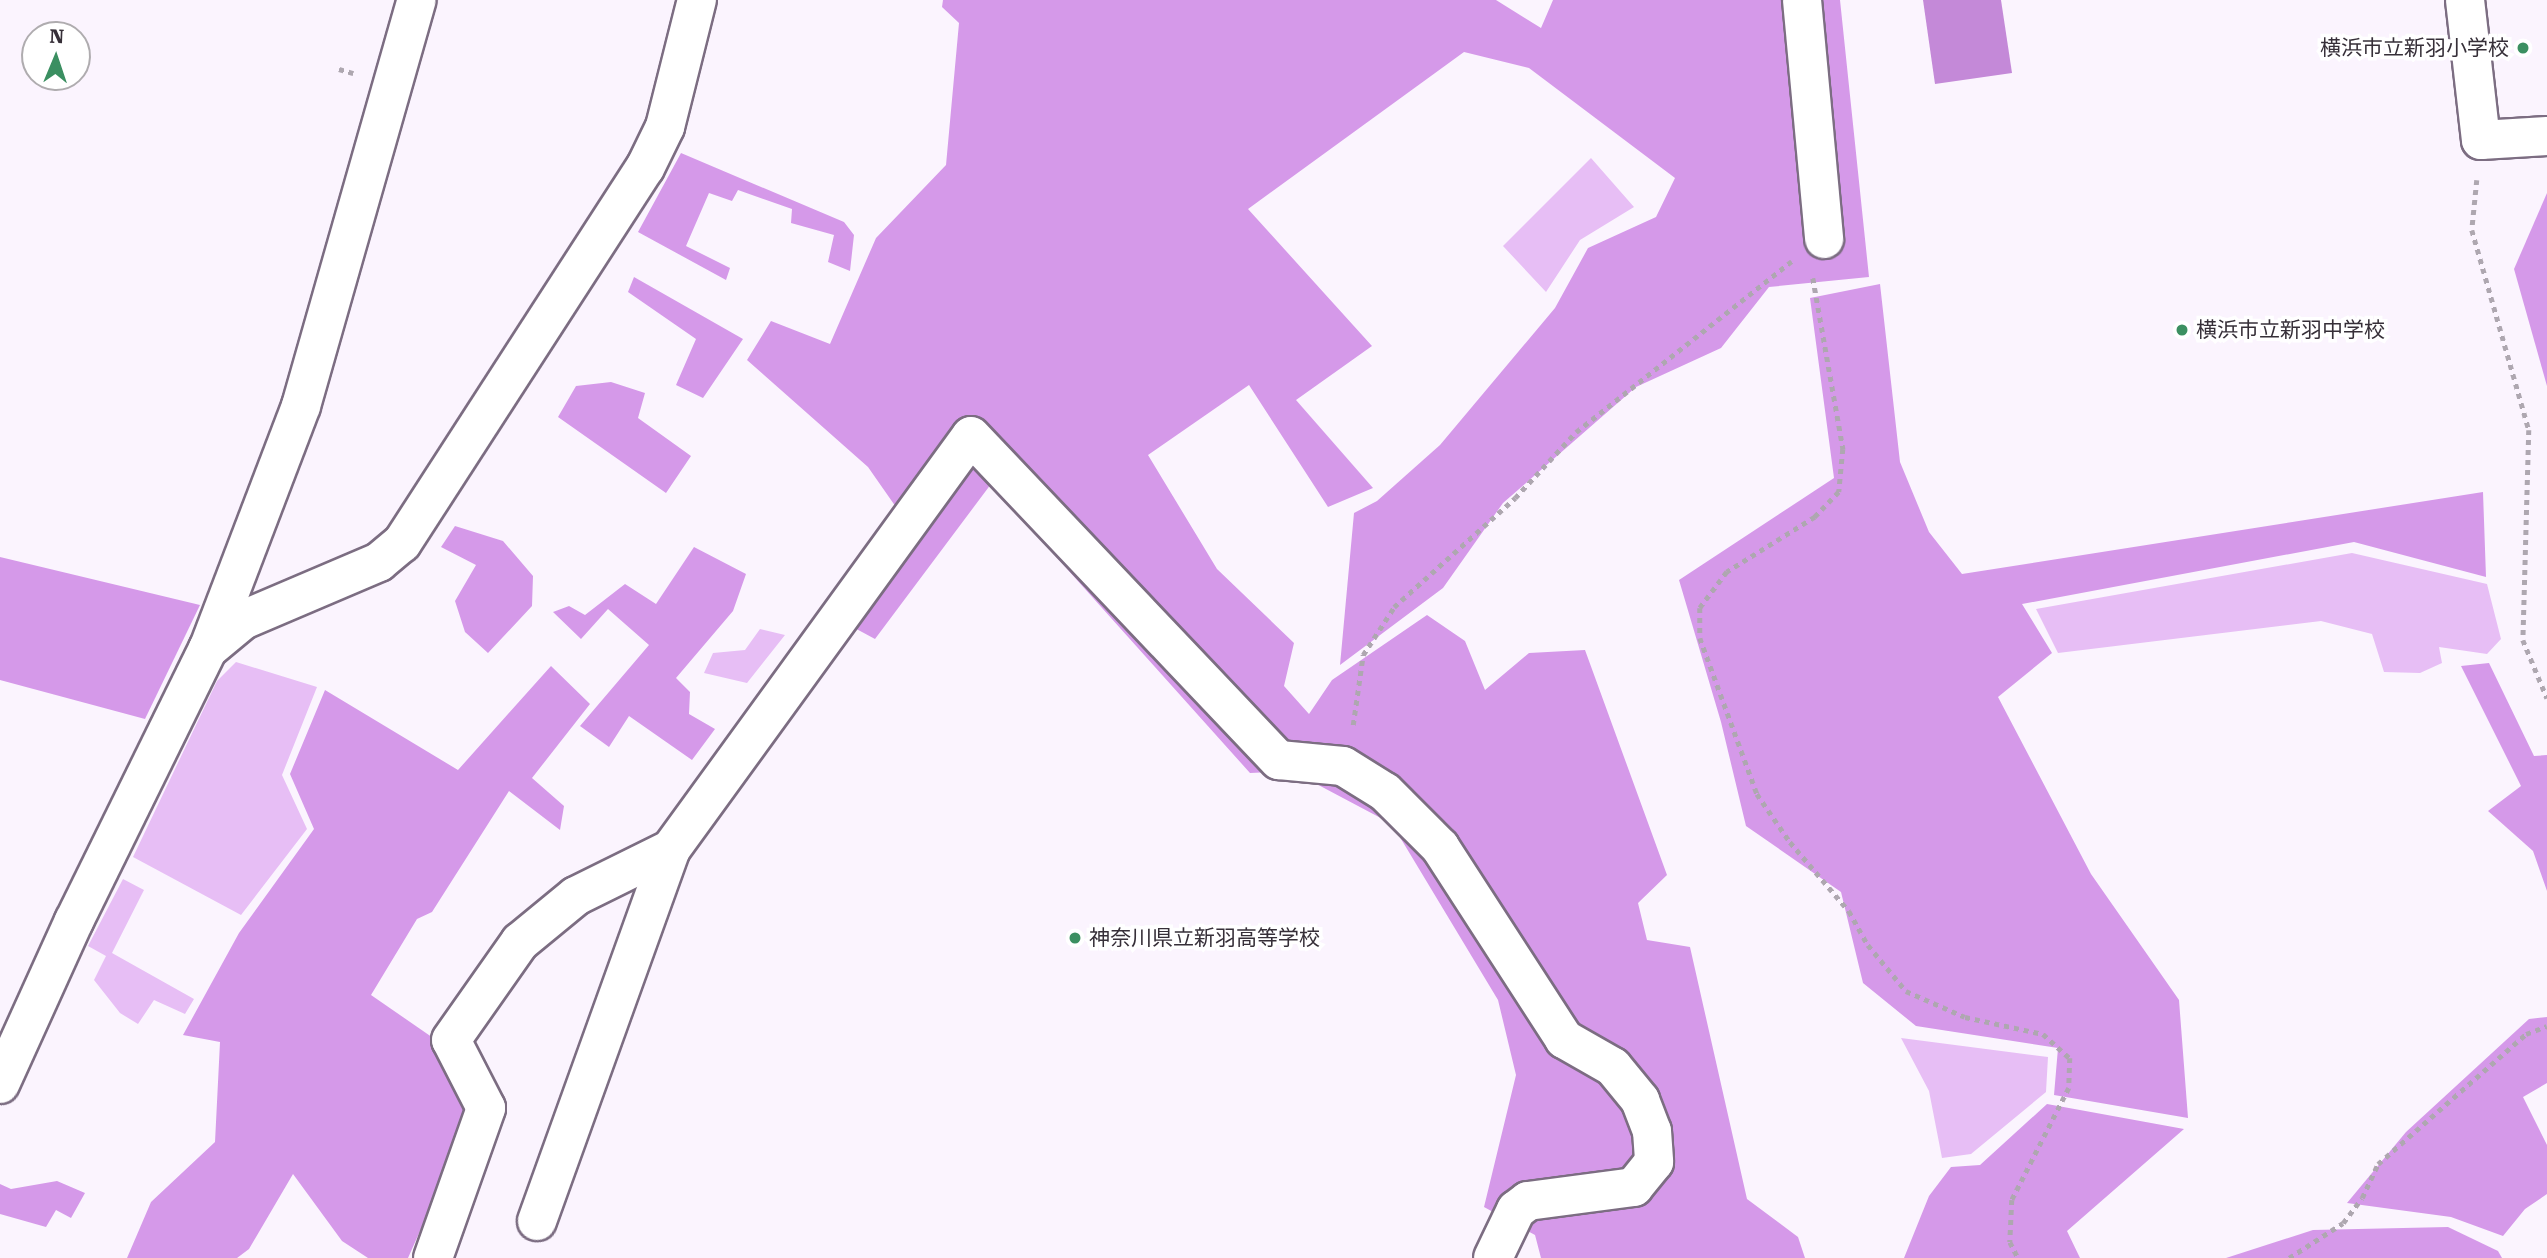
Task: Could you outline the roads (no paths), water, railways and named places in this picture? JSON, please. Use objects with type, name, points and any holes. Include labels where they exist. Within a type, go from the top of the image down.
[{"type":"street","points":[[0,1084],[74,921],[208,649],[301,406],[417,0]]},
{"type":"street","points":[[208,649],[243,620],[379,562],[402,543],[645,168],[665,127],[697,0]]},
{"type":"street","points":[[1802,0],[1816,244]]},
{"type":"street","points":[[2465,0],[2481,140],[2547,136]]},
{"type":"street","points":[[537,1221],[671,849],[971,436],[1279,760],[1347,769],[1385,792],[1440,847],[1564,1039],[1613,1067],[1640,1100],[1652,1131],[1654,1162],[1634,1186],[1528,1201],[1517,1210],[1493,1258]]},
{"type":"street","points":[[433,1258],[486,1108],[451,1040],[520,942],[576,896],[671,849]]},
{"type":"place","name":"横浜市立新羽小学校","points":[[2523,48]]},
{"type":"place","name":"横浜市立新羽中学校","points":[[2182,330]]},
{"type":"place","name":"神奈川県立新羽高等学校","points":[[1075,938]]}]
